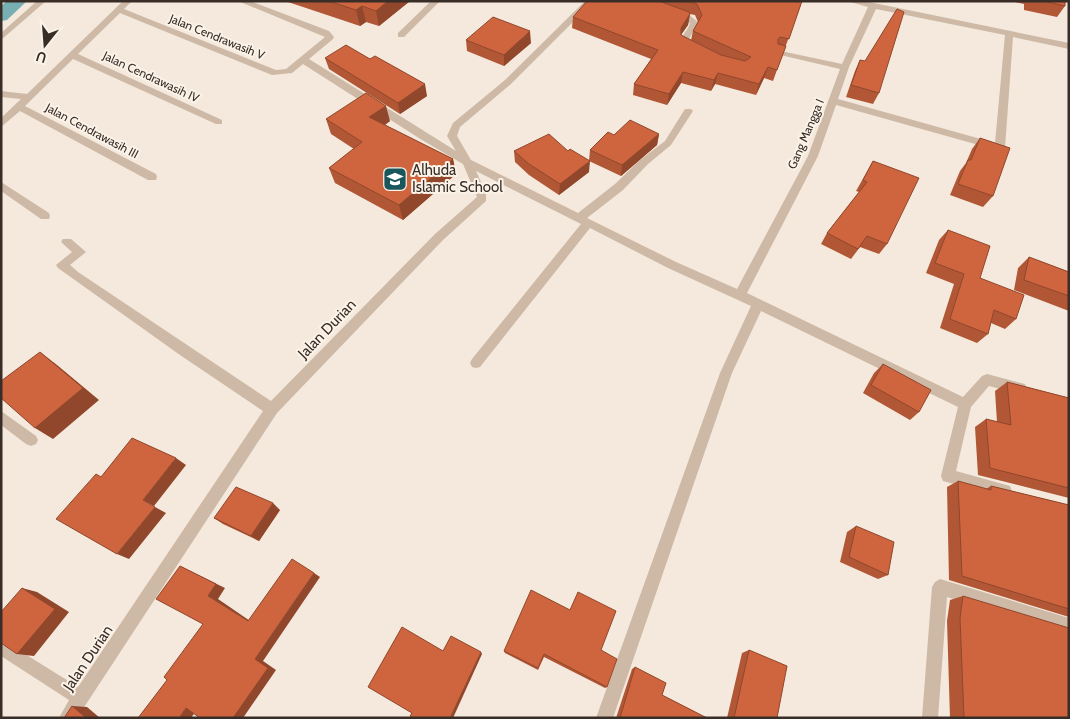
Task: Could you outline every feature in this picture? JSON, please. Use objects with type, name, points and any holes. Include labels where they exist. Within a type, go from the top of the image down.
[{"type":"street","points":[[1,38],[42,1]]},
{"type":"street","points":[[1,124],[128,1]]},
{"type":"street","name":"Jalan Cendrawasih V","points":[[119,10],[270,72],[285,72],[304,60],[329,39],[330,35],[242,1]]},
{"type":"street","points":[[402,35],[436,1]]},
{"type":"street","name":"Jalan Durian","points":[[67,718],[272,409],[439,237],[482,198],[467,162],[452,136],[456,125],[508,82],[590,1]]},
{"type":"street","points":[[851,1],[1069,46]]},
{"type":"street","name":"Gang Mangga I","points":[[740,295],[813,156],[845,67],[873,6]]},
{"type":"street","points":[[661,9],[686,17],[694,22],[694,28],[684,40],[684,44],[697,52]]},
{"type":"street","points":[[834,101],[1000,148],[1009,35]]},
{"type":"street","points":[[780,52],[845,67]]},
{"type":"street","name":"Jalan Cendrawasih IV","points":[[72,55],[219,122]]},
{"type":"street","points":[[304,60],[425,138],[467,162],[672,265],[740,295],[965,404]]},
{"type":"street","points":[[1,94],[30,97]]},
{"type":"street","name":"Jalan Cendrawasih III","points":[[20,107],[152,177]]},
{"type":"street","points":[[476,363],[583,221],[644,162],[668,143],[688,111]]},
{"type":"street","points":[[1,186],[46,216]]},
{"type":"street","points":[[67,242],[80,252],[62,265],[74,275],[272,409]]},
{"type":"street","points":[[604,718],[726,373],[758,304]]},
{"type":"street","points":[[1022,495],[948,476],[965,404],[987,380],[1033,391]]},
{"type":"street","points":[[1,417],[31,440]]},
{"type":"street","points":[[930,718],[940,587],[1069,626]]},
{"type":"street","points":[[1,647],[81,698]]},
{"type":"building","points":[[328,1],[388,1],[376,11],[362,6],[356,10]]},
{"type":"building","points":[[587,1],[659,1],[689,12],[690,14],[681,28],[681,35],[721,55],[745,61],[751,57],[693,31],[702,15],[697,4],[687,1],[802,1],[789,39],[780,37],[778,39],[778,44],[786,46],[777,70],[768,67],[759,84],[718,73],[714,80],[683,72],[669,94],[634,84],[658,50],[573,17]]},
{"type":"building","points":[[1043,1],[1065,1],[1065,6]]},
{"type":"building","points":[[897,9],[904,12],[879,93],[851,85],[860,60],[865,61]]},
{"type":"building","points":[[493,17],[530,31],[504,55],[466,40]]},
{"type":"building","points":[[346,45],[370,59],[375,56],[425,84],[398,103],[325,58]]},
{"type":"building","points":[[366,93],[386,106],[369,117],[453,159],[399,205],[329,168],[362,142],[326,119]]},
{"type":"building","points":[[630,120],[659,134],[622,165],[590,150],[608,132],[614,135]]},
{"type":"building","points":[[549,134],[568,151],[570,149],[590,161],[560,184],[529,164],[514,151]]},
{"type":"building","points":[[980,138],[1010,148],[993,196],[958,184]]},
{"type":"building","points":[[873,161],[919,178],[887,244],[867,236],[858,249],[827,233],[867,182],[863,180]]},
{"type":"building","points":[[948,230],[990,246],[980,278],[1024,295],[1016,319],[994,310],[988,334],[950,319],[964,274],[935,263]]},
{"type":"building","points":[[1029,257],[1069,272],[1069,296],[1024,280]]},
{"type":"building","points":[[40,352],[83,388],[35,428],[1,398],[1,381]]},
{"type":"building","points":[[883,364],[931,390],[919,412],[871,385]]},
{"type":"building","points":[[1007,382],[1069,398],[1069,488],[990,468],[986,419],[1011,425]]},
{"type":"building","points":[[132,438],[176,458],[143,500],[155,507],[117,554],[56,519],[96,474],[101,477]]},
{"type":"building","points":[[958,481],[991,490],[991,486],[1069,505],[1069,609],[962,576]]},
{"type":"building","points":[[236,487],[273,503],[251,536],[214,518]]},
{"type":"building","points":[[856,526],[894,542],[888,575],[849,557]]},
{"type":"building","points":[[292,559],[314,573],[255,659],[268,668],[233,718],[200,718],[186,708],[179,718],[138,718],[167,680],[164,677],[203,624],[156,599],[180,566],[216,584],[208,596],[248,621]]},
{"type":"building","points":[[22,588],[55,609],[17,654],[1,643],[1,612]]},
{"type":"building","points":[[531,590],[570,610],[578,592],[616,611],[601,650],[617,659],[607,687],[544,654],[538,668],[504,651]]},
{"type":"building","points":[[963,596],[1069,628],[1069,718],[964,718],[960,618]]},
{"type":"building","points":[[402,627],[443,651],[451,636],[481,652],[450,718],[413,718],[410,716],[412,713],[368,687]]},
{"type":"building","points":[[749,650],[787,666],[777,718],[734,718]]},
{"type":"building","points":[[635,667],[666,683],[662,695],[707,718],[620,718]]},
{"type":"building","points":[[72,706],[86,718],[64,718]]},
{"type":"waterway","points":[[1,16],[18,1]]},
{"type":"place","name":"Alhuda Islamic School","points":[[395,179]]}]
